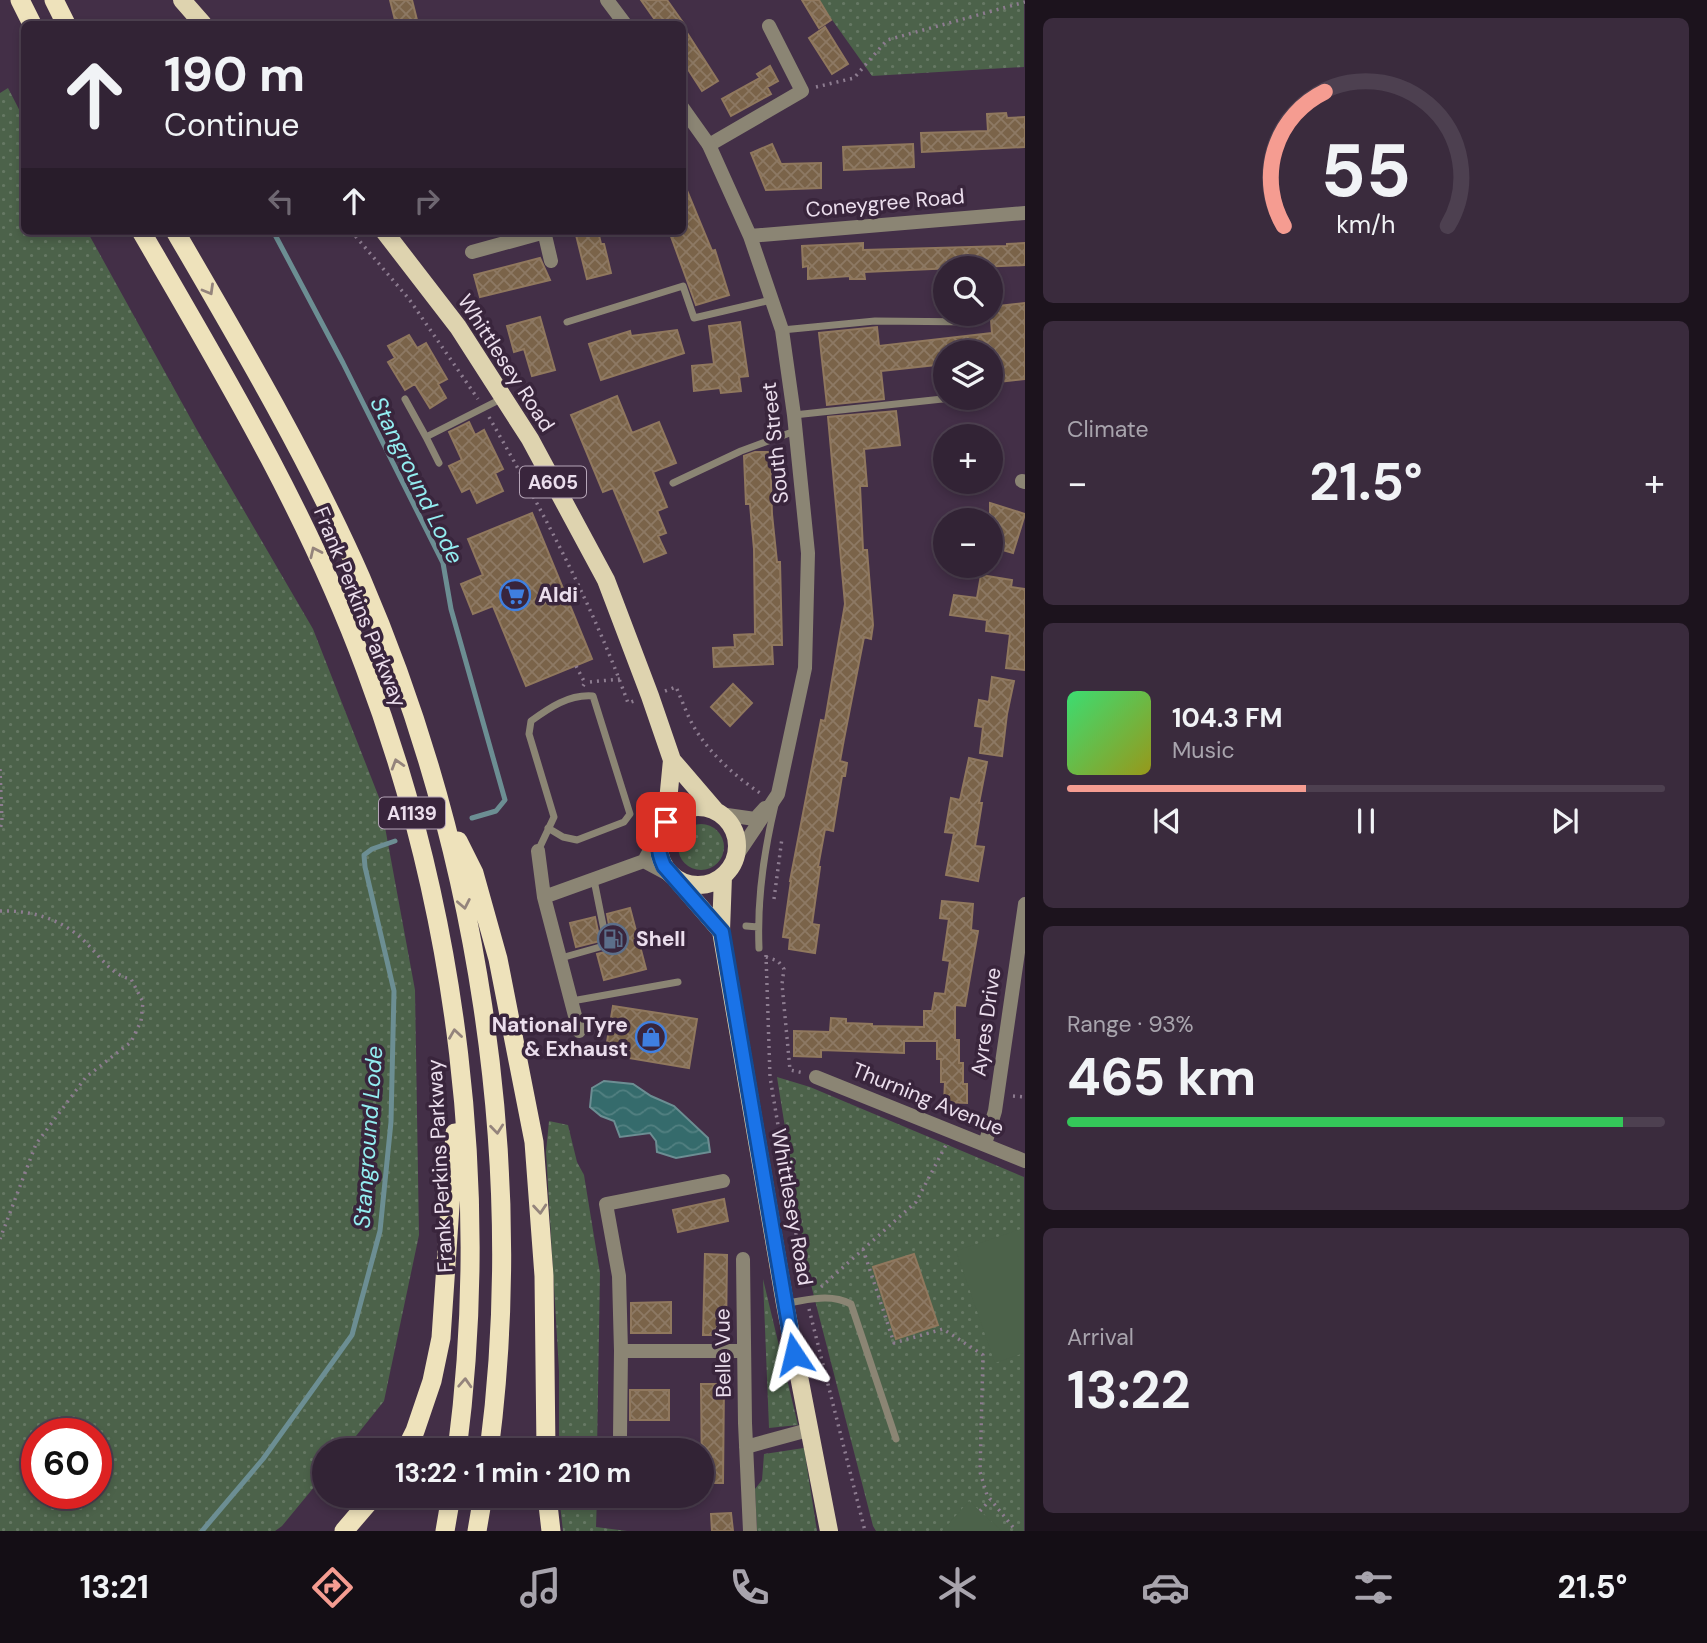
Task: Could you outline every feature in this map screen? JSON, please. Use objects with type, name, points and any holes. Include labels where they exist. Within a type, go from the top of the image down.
[{"type":"highway","points":[[20,0],[30,21]]},
{"type":"highway","points":[[54,0],[64,21]]},
{"type":"highway","name":"Frank Perkins Parkway","points":[[143,235],[228,380],[289,495],[365,668],[414,819],[447,972],[461,1070],[470,1239],[464,1398],[459,1438]]},
{"type":"highway","name":"Frank Perkins Parkway","points":[[177,235],[317,485],[361,579],[393,659],[443,812],[476,968],[499,1153],[500,1310],[490,1438]]},
{"type":"highway","name":"A1139","points":[[443,812],[474,873],[498,959],[534,1142],[544,1276],[546,1438]]},
{"type":"highway","name":"A1139","points":[[412,1438],[432,1381],[441,1338],[461,1070]]},
{"type":"highway","points":[[344,1531],[363,1508]]},
{"type":"highway","points":[[445,1531],[449,1508]]},
{"type":"highway","points":[[477,1531],[481,1508]]},
{"type":"highway","points":[[548,1508],[551,1531]]},
{"type":"main road","points":[[182,0],[200,21]]},
{"type":"main road","name":"Whittlesey Road","points":[[387,235],[458,327],[530,439],[606,580],[672,760],[718,812]]},
{"type":"main road","name":"Whittlesey Road","points":[[664,825],[672,760]]},
{"type":"main road","points":[[664,825],[676,813],[689,807],[702,806],[718,812]]},
{"type":"main road","name":"A605","points":[[718,812],[729,822],[735,833],[736,858]]},
{"type":"main road","name":"A605","points":[[664,825],[658,841],[664,866],[722,932]]},
{"type":"main road","points":[[674,878],[700,886],[712,883],[723,876],[736,858]]},
{"type":"main road","name":"Whittlesey Road","points":[[723,876],[722,932],[785,1304],[829,1531]]},
{"type":"street","points":[[607,0],[623,21]]},
{"type":"street","points":[[709,145],[802,90],[769,26]]},
{"type":"street","name":"South Street","points":[[686,113],[709,145],[750,236],[782,330],[808,553],[805,668],[778,794],[736,858]]},
{"type":"street","name":"Coneygree Road","points":[[750,236],[1024,213]]},
{"type":"street","points":[[472,252],[534,235]]},
{"type":"street","points":[[546,235],[551,261]]},
{"type":"street","points":[[718,812],[755,819],[778,794]]},
{"type":"street","points":[[544,897],[644,861],[664,825]]},
{"type":"street","points":[[538,851],[544,897],[579,1031]]},
{"type":"street","points":[[644,861],[674,878]]},
{"type":"street","name":"Ayres Drive","points":[[985,1144],[995,1111],[1024,904]]},
{"type":"street","name":"Thurning Avenue","points":[[816,1077],[1024,1161]]},
{"type":"street","points":[[620,1437],[618,1276],[606,1204],[723,1181]]},
{"type":"street","name":"Belle Vue","points":[[743,1259],[750,1531]]},
{"type":"street","points":[[621,1350],[744,1351]]},
{"type":"street","points":[[746,1447],[808,1430]]},
{"type":"lane","points":[[567,322],[683,286],[694,318],[771,300]]},
{"type":"lane","points":[[782,330],[875,321],[933,322]]},
{"type":"lane","points":[[426,437],[504,397]]},
{"type":"lane","points":[[405,400],[439,463]]},
{"type":"lane","points":[[794,415],[933,400]]},
{"type":"lane","points":[[673,483],[741,451],[795,431]]},
{"type":"lane","points":[[538,851],[548,828],[554,817],[529,734],[531,722],[550,707],[581,695],[593,696],[630,814],[624,822],[577,840],[563,837],[548,828]]},
{"type":"lane","points":[[759,948],[758,927],[767,839],[778,794]]},
{"type":"lane","points":[[561,958],[607,945],[594,880]]},
{"type":"lane","points":[[746,926],[758,927]]},
{"type":"lane","points":[[571,1002],[678,982]]},
{"type":"lane","points":[[785,1304],[825,1296],[839,1298],[851,1304],[896,1439]]},
{"type":"path","points":[[802,90],[854,78],[887,40],[1024,2]]},
{"type":"path","points":[[576,666],[584,683],[581,695]]},
{"type":"path","points":[[584,683],[620,679]]},
{"type":"path","points":[[0,769],[0,830]]},
{"type":"path","points":[[0,911],[19,911],[48,918],[79,935],[121,977],[131,979],[143,1002],[141,1021],[131,1042],[86,1077],[36,1144],[0,1239]]},
{"type":"path","points":[[766,957],[778,961],[784,969],[782,984],[790,1070],[816,1077]]},
{"type":"path","points":[[865,1531],[807,1300],[916,1202],[943,1153],[951,1130]]},
{"type":"path","points":[[863,1249],[894,1343],[943,1329],[983,1354],[980,1472],[990,1500],[1016,1531]]},
{"type":"path","points":[[980,1511],[990,1500]]},
{"type":"shaded area","points":[[818,0],[1024,0],[1024,67],[872,76]]},
{"type":"shaded area","points":[[8,88],[21,113],[21,235],[89,235],[197,430],[313,629],[380,800],[415,990],[419,1235],[384,1401],[354,1438],[312,1438],[312,1490],[275,1531],[0,1531],[0,93]]},
{"type":"shaded area","points":[[701,824],[717,831],[724,847],[717,863],[701,870],[685,863],[678,847],[685,831]]},
{"type":"shaded area","points":[[777,1077],[810,1087],[1024,1177],[1024,1531],[876,1531],[873,1526],[808,1273]]},
{"type":"shaded area","points":[[549,1121],[568,1125],[577,1162],[584,1175],[600,1273],[597,1438],[559,1438],[559,1371],[546,1152]]},
{"type":"shaded area","points":[[1024,1228],[1024,1353],[995,1363],[956,1251]]},
{"type":"shaded area","points":[[763,1279],[798,1425],[769,1428]]},
{"type":"shaded area","points":[[804,1448],[817,1531],[757,1531],[755,1489],[762,1480],[764,1454]]},
{"type":"shaded area","points":[[969,1501],[1002,1531],[942,1531]]},
{"type":"shaded area","points":[[560,1508],[597,1508],[596,1527],[627,1531],[563,1531]]},
{"type":"water","points":[[604,1081],[633,1084],[674,1106],[708,1138],[710,1152],[676,1158],[657,1152],[656,1141],[650,1133],[620,1137],[614,1121],[601,1116],[590,1107],[592,1088]]},
{"type":"building","points":[[390,0],[412,0],[417,21],[395,21]]},
{"type":"building","points":[[641,0],[667,0],[682,21],[656,21]]},
{"type":"building","points":[[802,0],[819,0],[831,20],[819,28]]},
{"type":"building","points":[[825,27],[848,64],[832,74],[809,38]]},
{"type":"building","points":[[686,31],[718,81],[702,91],[686,66]]},
{"type":"building","points":[[770,66],[778,81],[767,87],[771,94],[731,116],[722,99],[760,78],[757,74]]},
{"type":"building","points":[[1006,113],[1007,118],[1025,117],[1025,147],[922,152],[921,133],[988,131],[987,114]]},
{"type":"building","points":[[772,144],[781,164],[821,163],[821,188],[766,190],[751,153]]},
{"type":"building","points":[[913,144],[914,167],[844,170],[843,147]]},
{"type":"building","points":[[686,188],[712,251],[715,250],[729,295],[696,305],[670,235],[686,235]]},
{"type":"building","points":[[576,235],[599,235],[601,244],[604,244],[611,273],[587,279]]},
{"type":"building","points":[[863,243],[863,250],[1007,246],[1025,243],[1025,265],[1003,266],[1003,256],[933,256],[933,269],[864,272],[865,279],[850,279],[850,276],[808,279],[808,266],[803,267],[802,246]]},
{"type":"building","points":[[540,258],[550,280],[480,297],[474,275]]},
{"type":"building","points":[[1025,303],[1025,379],[1003,382],[1003,340],[933,340],[933,365],[881,371],[884,399],[827,405],[819,333],[877,327],[879,346],[992,333],[991,326],[1003,326],[1003,306]]},
{"type":"building","points":[[540,317],[555,370],[532,376],[524,349],[514,352],[507,326]]},
{"type":"building","points":[[740,322],[748,376],[739,377],[741,391],[721,393],[720,388],[694,391],[692,366],[714,364],[709,326]]},
{"type":"building","points":[[677,330],[684,353],[601,380],[589,344],[630,331],[631,336]]},
{"type":"building","points":[[409,335],[417,348],[426,343],[447,379],[438,384],[446,398],[430,408],[415,384],[405,390],[388,362],[395,358],[388,346]]},
{"type":"building","points":[[617,396],[632,433],[659,422],[676,463],[653,472],[667,507],[657,511],[666,533],[658,536],[666,553],[644,562],[613,488],[603,492],[571,415]]},
{"type":"building","points":[[896,411],[900,445],[864,449],[867,486],[860,486],[863,550],[867,550],[873,625],[871,639],[864,637],[844,739],[840,761],[847,763],[845,776],[842,776],[833,831],[825,829],[818,867],[812,924],[819,925],[815,953],[789,949],[790,938],[783,937],[790,881],[821,720],[825,721],[845,604],[828,417]]},
{"type":"building","points":[[469,422],[475,435],[484,430],[503,469],[495,473],[503,491],[477,503],[470,488],[462,492],[449,466],[462,460],[449,432]]},
{"type":"building","points":[[755,452],[770,452],[772,514],[777,562],[780,562],[782,645],[772,645],[773,664],[714,667],[713,648],[735,647],[734,635],[755,634],[754,549],[750,504],[746,504],[744,456]]},
{"type":"building","points":[[990,503],[1025,514],[1013,553],[1003,550],[1003,508],[990,508]]},
{"type":"building","name":"Aldi","points":[[532,513],[592,659],[526,686],[493,606],[473,614],[461,584],[483,575],[468,539]]},
{"type":"building","points":[[980,578],[1012,580],[1011,587],[1025,589],[1025,670],[1006,668],[1010,634],[986,631],[987,620],[950,615],[954,595],[977,598]]},
{"type":"building","points":[[992,677],[1014,681],[1002,756],[980,753],[983,727],[975,726],[979,700],[989,702]]},
{"type":"building","points":[[733,684],[752,703],[730,726],[711,707]]},
{"type":"building","points":[[969,758],[987,762],[979,803],[982,803],[975,846],[984,847],[978,881],[946,875],[954,833],[945,832],[951,798],[960,800]]},
{"type":"building","points":[[942,901],[973,904],[971,930],[978,931],[965,1006],[955,1005],[955,1040],[959,1040],[959,1063],[963,1063],[967,1103],[944,1102],[945,1082],[941,1082],[941,1059],[937,1059],[937,1041],[904,1041],[904,1053],[821,1050],[821,1057],[794,1056],[794,1031],[830,1032],[831,1018],[872,1026],[924,1027],[924,1011],[932,1011],[935,993],[945,994],[950,961],[943,960],[949,919],[940,918]]},
{"type":"building","points":[[630,908],[646,969],[604,980],[597,954],[609,951],[613,946],[607,914]]},
{"type":"building","points":[[595,917],[600,941],[576,947],[570,923]]},
{"type":"building","name":"National Tyre & Exhaust","points":[[613,1006],[697,1019],[689,1068],[605,1054]]},
{"type":"building","points":[[724,1199],[728,1221],[678,1232],[673,1210]]},
{"type":"building","points":[[705,1254],[727,1255],[726,1335],[703,1335]]},
{"type":"building","points":[[914,1254],[938,1325],[896,1339],[873,1267]]},
{"type":"building","points":[[671,1302],[671,1333],[631,1333],[631,1303]]},
{"type":"building","points":[[701,1384],[724,1384],[723,1483],[714,1483],[714,1438],[702,1438]]},
{"type":"building","points":[[630,1390],[669,1390],[669,1420],[630,1420]]},
{"type":"building","points":[[731,1513],[733,1531],[712,1531],[711,1514]]},
{"type":"waterway","name":"Stanground Lode","points":[[275,235],[343,363],[443,563],[451,609],[505,800],[496,811],[472,818]]},
{"type":"waterway","name":"Stanground Lode","points":[[202,1531],[263,1459],[352,1335],[380,1231],[391,1122],[394,991],[364,855],[372,849],[395,841]]},
{"type":"place","name":"Aldi","points":[[515,595]]},
{"type":"place","name":"Shell","points":[[613,939]]},
{"type":"place","name":"National Tyre & Exhaust","points":[[651,1037]]},
{"type":"route","points":[[666,822],[658,841],[664,866],[722,932],[794,1354]]}]
